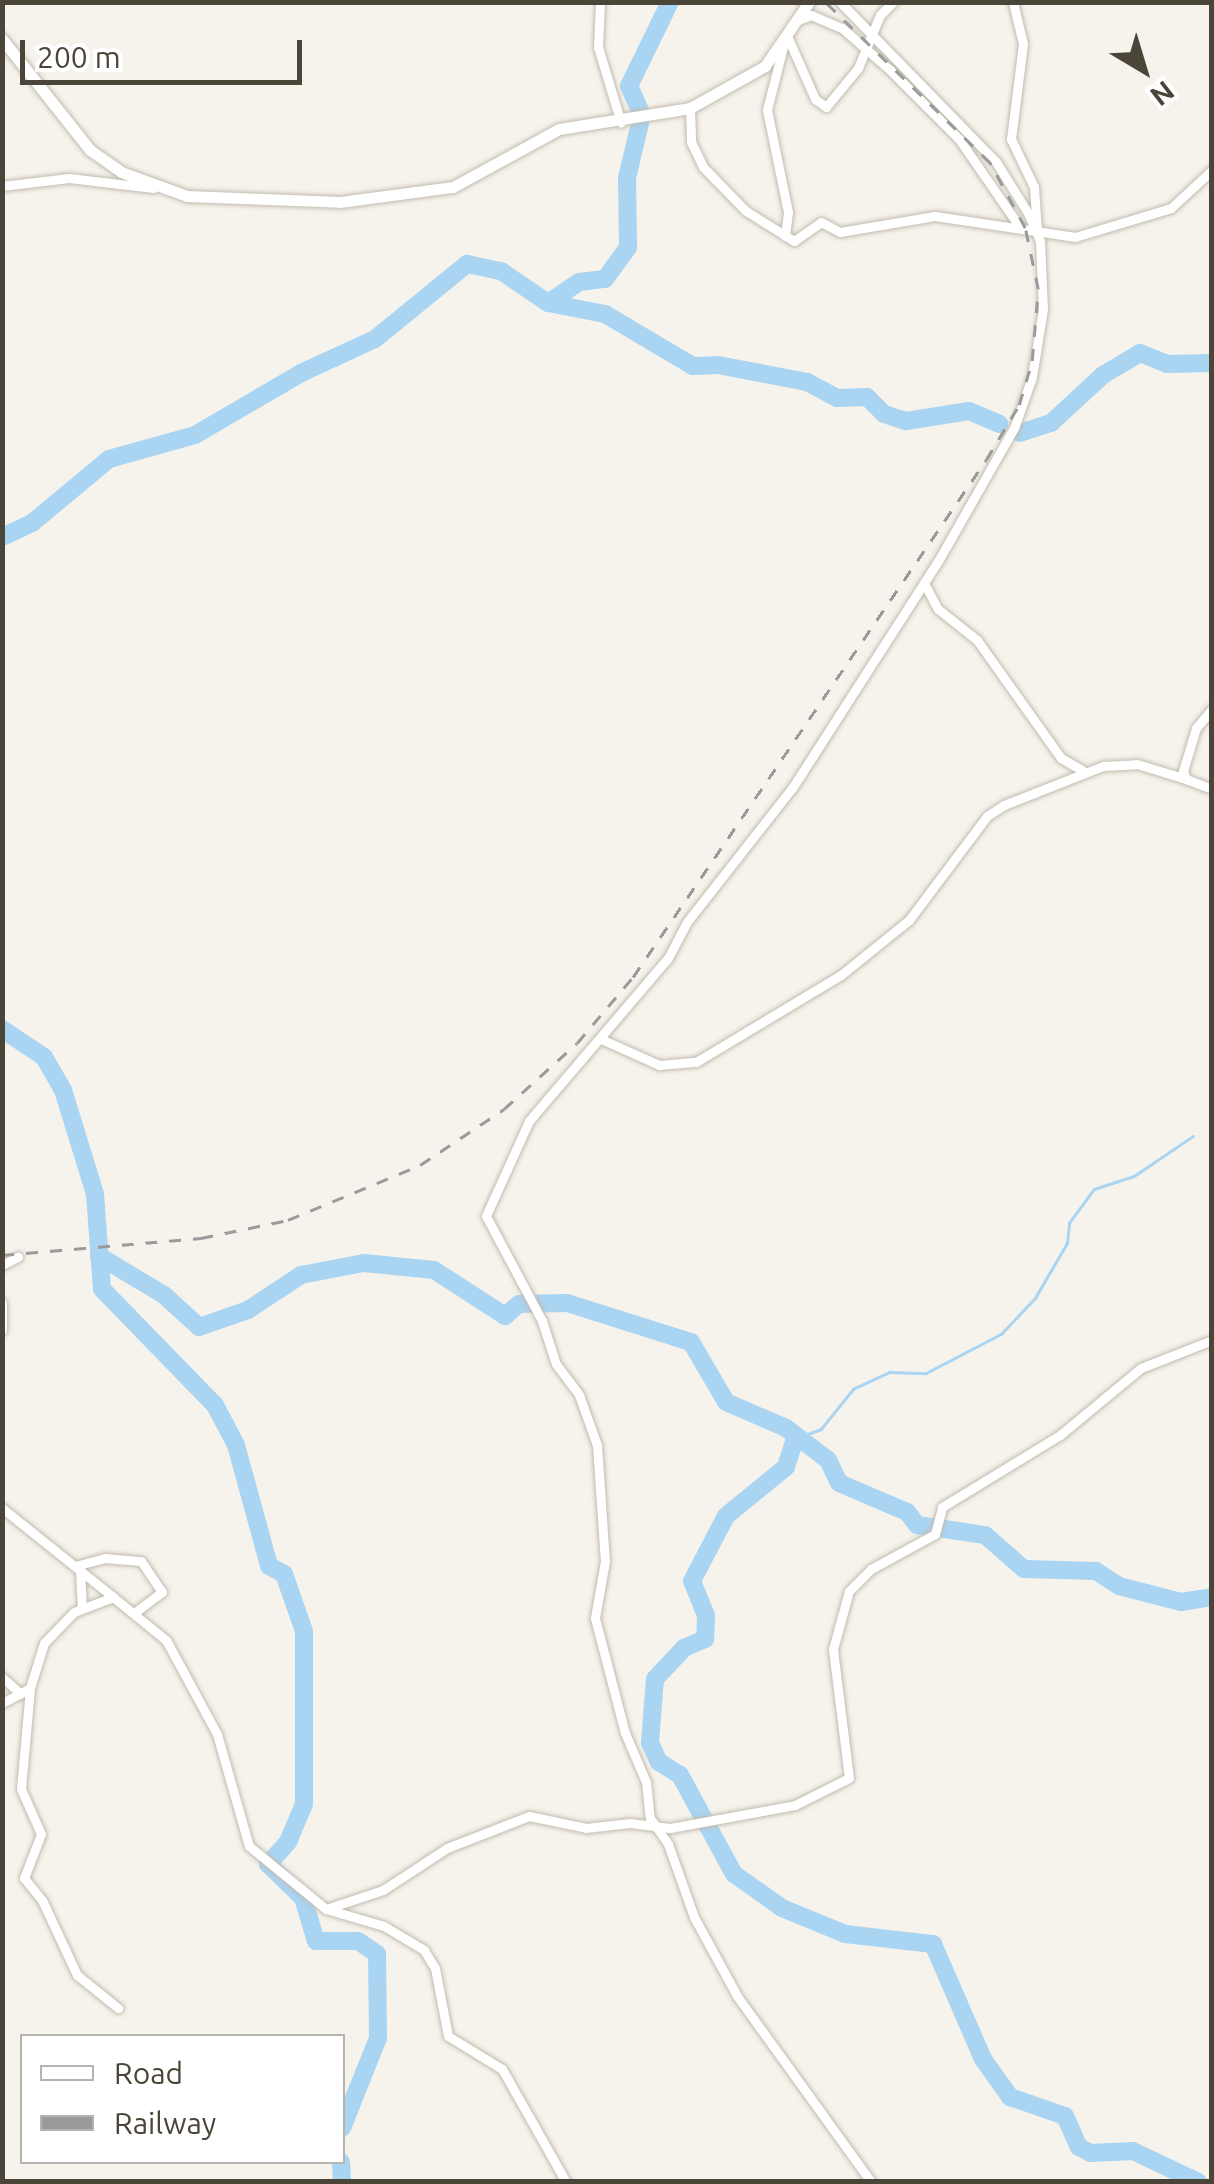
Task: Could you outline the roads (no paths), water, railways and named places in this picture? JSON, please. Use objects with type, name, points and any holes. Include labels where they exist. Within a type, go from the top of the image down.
[{"type":"street","points":[[600,2],[598,47],[621,122]]},
{"type":"street","points":[[785,236],[788,212],[767,110],[786,42],[809,2]]},
{"type":"street","points":[[840,2],[869,37],[996,162],[1037,231]]},
{"type":"street","points":[[786,42],[822,106],[846,84],[869,37],[893,2]]},
{"type":"street","points":[[871,2182],[738,1996],[655,1827],[595,1618],[605,1561],[597,1445],[580,1395],[556,1364],[542,1322],[486,1216],[529,1121],[584,1050],[601,1039],[792,788],[924,583],[1014,428],[1032,377],[1043,309],[1034,187],[1011,139],[1023,44],[1013,2]]},
{"type":"street","points":[[798,20],[819,17],[864,48],[959,139],[1019,226]]},
{"type":"street","points":[[2,39],[95,156],[166,190]]},
{"type":"street","points":[[2,186],[70,178],[234,201],[340,202],[439,190],[468,181],[542,135],[690,108],[756,73],[786,42]]},
{"type":"street","points":[[690,108],[692,142],[703,167],[746,212],[798,241],[822,222],[840,232],[934,216],[1075,237],[1163,212],[1212,170]]},
{"type":"street","points":[[924,583],[938,609],[977,640],[1061,758],[1082,770]]},
{"type":"street","points":[[1186,779],[1184,763],[1196,728],[1212,709]]},
{"type":"street","points":[[601,1039],[659,1064],[696,1062],[842,975],[909,920],[988,816],[1082,770],[1137,764],[1212,789]]},
{"type":"street","points":[[2,1265],[18,1258]]},
{"type":"street","points":[[2,1302],[2,1330]]},
{"type":"street","points":[[326,1909],[382,1890],[447,1848],[529,1816],[586,1828],[630,1822],[655,1827],[796,1806],[846,1784],[850,1772],[833,1649],[849,1591],[871,1568],[935,1534],[942,1507],[1060,1435],[1141,1368],[1212,1340]]},
{"type":"street","points":[[2,1508],[162,1634],[217,1734],[248,1846],[326,1909],[384,1926],[424,1950],[435,1968],[448,2036],[502,2069],[566,2182]]},
{"type":"street","points":[[77,1568],[105,1558],[142,1561],[162,1592],[135,1612]]},
{"type":"street","points":[[77,1568],[82,1606]]},
{"type":"street","points":[[113,1597],[82,1606],[44,1642],[25,1691],[21,1789],[41,1834],[24,1878],[42,1900],[77,1976],[118,2008]]},
{"type":"street","points":[[2,1677],[25,1691]]},
{"type":"street","points":[[2,1702],[25,1691]]},
{"type":"waterway","points":[[548,303],[579,282],[605,279],[628,247],[627,178],[642,115],[629,86],[670,2]]},
{"type":"waterway","points":[[2,537],[32,523],[109,459],[195,435],[301,373],[375,339],[467,264],[501,271],[548,303],[605,314],[693,366],[718,365],[807,382],[837,398],[867,397],[884,414],[906,421],[969,411],[999,424]]},
{"type":"waterway","points":[[1020,433],[1051,423],[1103,375],[1140,353],[1167,364],[1212,363]]},
{"type":"waterway","points":[[2,1029],[44,1057],[63,1090],[95,1194],[102,1289],[215,1405],[236,1445],[269,1566],[284,1574],[304,1631],[304,1804],[288,1842],[268,1864],[303,1898],[316,1941],[358,1941],[377,1954],[378,2038],[345,2120]]},
{"type":"waterway","points":[[795,1439],[821,1429],[853,1389],[889,1372],[926,1373],[1001,1334],[1035,1298],[1067,1243],[1069,1223],[1094,1189],[1134,1176],[1193,1136]]},
{"type":"waterway","points":[[99,1256],[164,1295],[199,1327],[248,1310],[301,1275],[364,1263],[434,1270],[505,1316],[519,1304],[567,1303],[691,1342],[726,1402],[786,1428],[828,1460],[839,1483],[907,1512],[917,1525],[985,1535],[1024,1569],[1096,1571],[1119,1586],[1181,1602],[1212,1597]]},
{"type":"waterway","points":[[795,1439],[786,1467],[726,1516],[692,1581],[706,1616],[705,1639],[684,1648],[655,1679],[650,1743],[659,1762],[680,1775],[734,1874],[782,1908],[845,1934],[933,1944],[983,2059],[1010,2097],[1065,2116],[1079,2147],[1091,2153],[1133,2151],[1198,2182]]},
{"type":"waterway","points":[[341,2164],[342,2182]]},
{"type":"railway","points":[[2,1255],[201,1238],[288,1220],[420,1165],[504,1109],[577,1043],[633,977],[986,460],[1019,405],[1032,361],[1038,289],[1025,228],[990,163],[825,2]]}]
